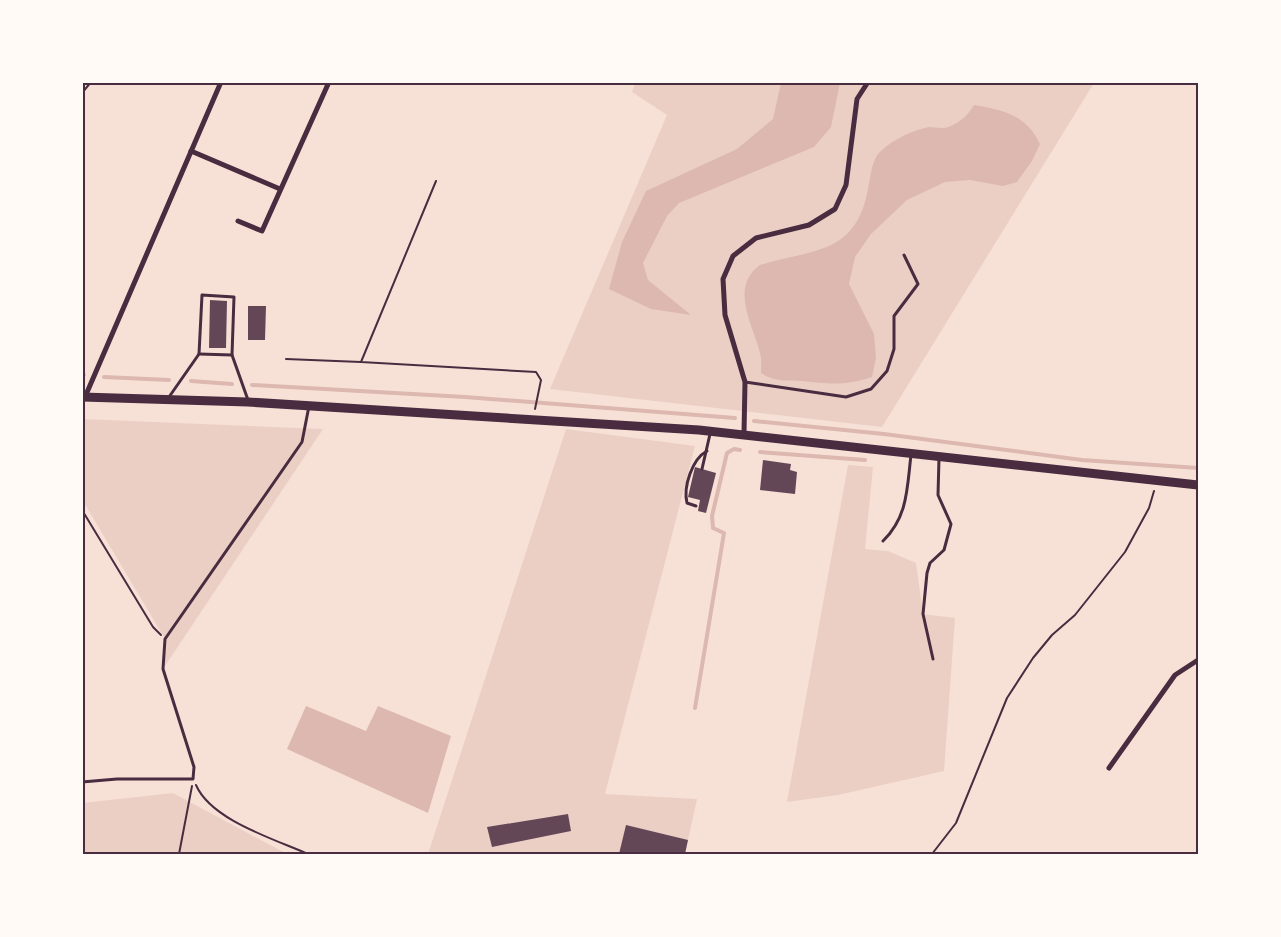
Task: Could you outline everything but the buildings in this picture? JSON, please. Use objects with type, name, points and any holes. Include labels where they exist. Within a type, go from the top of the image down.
[{"type":"street","points":[[221,82],[84,397],[248,402],[711,430],[939,458],[1198,485]]},
{"type":"street","points":[[238,221],[262,231],[329,82]]},
{"type":"street","points":[[744,433],[745,382],[725,315],[723,279],[733,256],[756,238],[809,225],[835,209],[846,185],[856,99],[868,82]]},
{"type":"street","points":[[191,151],[280,189]]},
{"type":"street","points":[[1109,768],[1175,675],[1198,660]]},
{"type":"lane","points":[[745,382],[846,397],[871,389],[887,371],[894,349],[894,316],[918,284],[904,255]]},
{"type":"lane","points":[[167,400],[199,354],[202,296],[234,297],[232,355],[248,402]]},
{"type":"lane","points":[[199,354],[232,355]]},
{"type":"lane","points":[[82,782],[116,779],[193,779],[194,768],[163,669],[165,639],[302,442],[309,406]]},
{"type":"lane","points":[[702,469],[711,430]]},
{"type":"lane","points":[[696,506],[687,503],[685,496],[693,466],[699,455],[706,451]]},
{"type":"lane","points":[[883,541],[898,525],[902,515],[912,454]]},
{"type":"lane","points":[[933,659],[923,614],[927,572],[930,563],[944,550],[951,524],[938,495],[939,458]]},
{"type":"path","points":[[82,93],[91,82]]},
{"type":"path","points":[[364,362],[361,362],[436,181]]},
{"type":"path","points":[[286,359],[536,372],[541,380],[536,408]]},
{"type":"path","points":[[932,854],[956,823],[1007,698],[1033,658],[1052,635],[1075,615],[1125,552],[1148,508],[1158,482]]},
{"type":"path","points":[[82,510],[153,627],[165,639]]},
{"type":"path","points":[[178,854],[193,779]]},
{"type":"path","points":[[193,779],[205,800],[221,814],[308,854]]},
{"type":"shaded area","points":[[635,83],[1094,83],[882,427],[550,389],[667,115],[632,92]]},
{"type":"shaded area","points":[[781,83],[840,83],[831,127],[814,147],[679,203],[667,216],[643,263],[648,280],[691,315],[651,309],[609,289],[622,242],[646,191],[737,149],[773,119]]},
{"type":"shaded area","points":[[974,105],[995,109],[1021,120],[1028,126],[1040,144],[1032,161],[1017,182],[1003,186],[970,180],[945,182],[907,200],[871,234],[855,257],[849,284],[874,334],[876,358],[872,377],[854,382],[829,383],[781,380],[761,373],[761,355],[746,307],[746,284],[751,274],[760,265],[814,251],[829,246],[843,238],[854,226],[862,211],[871,173],[878,154],[898,139],[917,130],[929,127],[944,128],[956,124]]},
{"type":"shaded area","points":[[82,419],[323,429],[163,669],[165,639],[83,501]]},
{"type":"shaded area","points":[[566,429],[695,446],[605,794],[697,799],[685,854],[428,854]]},
{"type":"shaded area","points":[[848,465],[873,467],[865,549],[888,551],[916,563],[923,614],[955,618],[944,771],[838,795],[787,802]]},
{"type":"shaded area","points":[[306,706],[366,731],[378,706],[451,736],[428,813],[287,749]]},
{"type":"shaded area","points":[[173,793],[287,854],[83,854],[82,803]]},
{"type":"waterway","points":[[104,377],[169,380]]},
{"type":"waterway","points":[[191,381],[232,384]]},
{"type":"waterway","points":[[252,385],[465,397],[735,418]]},
{"type":"waterway","points":[[754,421],[884,434],[1082,460],[1198,468]]},
{"type":"waterway","points":[[695,708],[724,533],[713,528],[712,516],[727,453],[734,449],[740,450]]},
{"type":"waterway","points":[[760,452],[865,460]]}]
